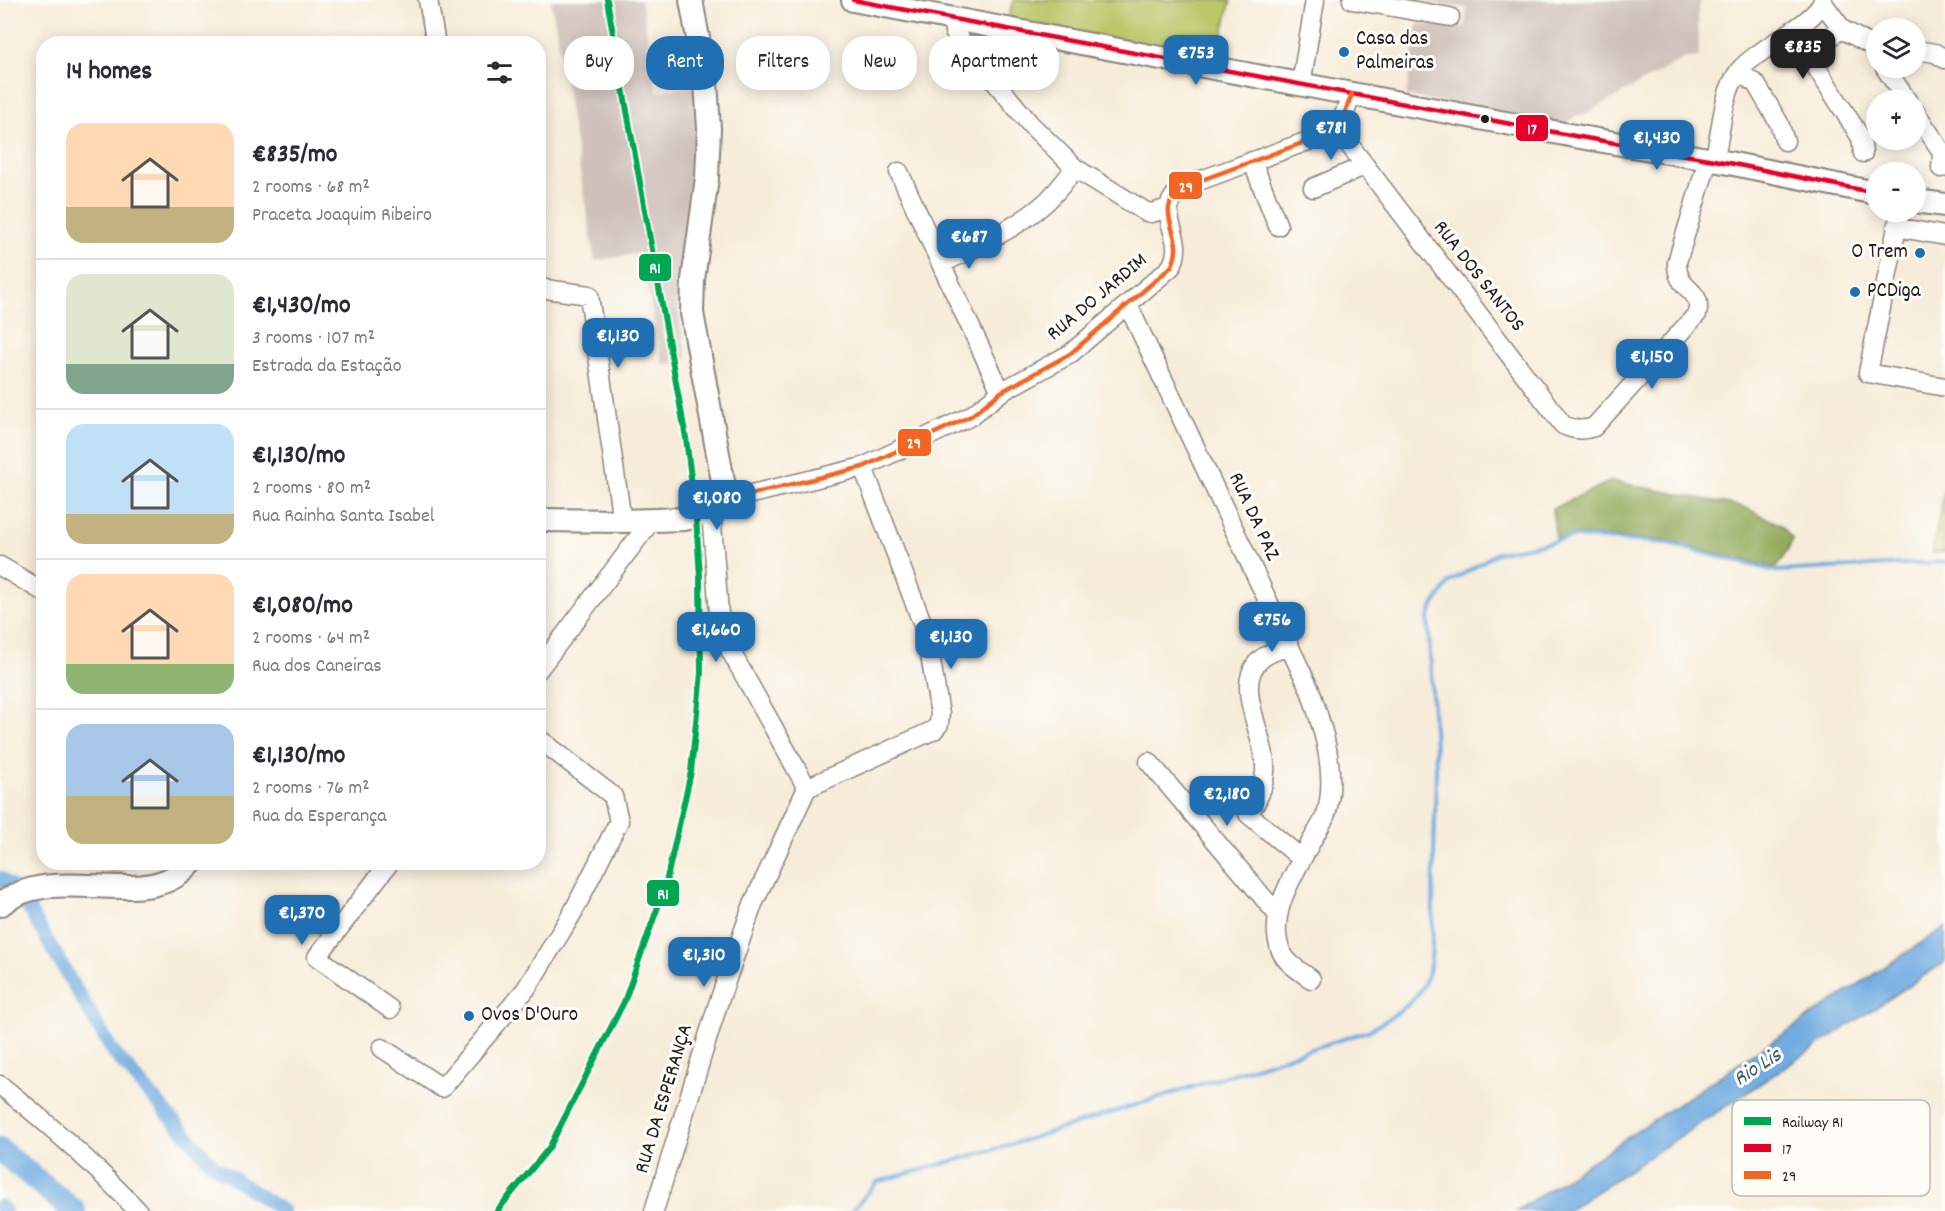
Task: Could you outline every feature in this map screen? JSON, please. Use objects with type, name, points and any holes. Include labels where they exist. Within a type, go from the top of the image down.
[{"type":"main road","points":[[546,520],[685,519],[717,506],[723,481],[692,313],[693,280],[707,178],[709,129],[706,82],[691,0]]},
{"type":"main road","points":[[853,0],[891,3],[953,18],[1866,191]]},
{"type":"main road","points":[[1926,202],[1945,205]]},
{"type":"main road","points":[[0,905],[21,892],[47,885],[145,887],[179,874],[183,870]]},
{"type":"street","points":[[428,0],[435,36]]},
{"type":"street","points":[[1301,85],[1315,0]]},
{"type":"street","points":[[1352,0],[1450,17]]},
{"type":"street","points":[[1711,160],[1729,92],[1739,72],[1756,54],[1808,18],[1823,2],[1842,29],[1866,42]]},
{"type":"street","points":[[953,18],[954,32],[1030,124],[1075,168],[1146,212],[1152,213],[1168,208],[1176,193],[1185,186],[1338,130],[1352,94]]},
{"type":"street","points":[[1842,29],[1812,49],[1811,59],[1861,138],[1863,153]]},
{"type":"street","points":[[1926,52],[1935,53],[1945,59]]},
{"type":"street","points":[[1739,72],[1756,84],[1779,123],[1785,141]]},
{"type":"street","points":[[1926,128],[1942,152],[1941,168]]},
{"type":"street","name":"RUA DOS SANTOS","points":[[1338,130],[1563,425],[1572,429],[1584,430],[1594,428],[1697,314],[1698,299],[1681,283],[1677,275],[1677,262],[1711,160]]},
{"type":"street","points":[[1252,161],[1278,226]]},
{"type":"street","points":[[1313,188],[1364,166]]},
{"type":"street","points":[[941,264],[1017,223],[1043,205],[1058,191],[1075,168]]},
{"type":"street","points":[[899,172],[1001,392]]},
{"type":"street","name":"RUA DO JARDIM","points":[[717,506],[862,467],[971,416],[1001,392],[1070,354],[1171,267],[1177,252],[1168,208]]},
{"type":"street","points":[[1897,222],[1868,373],[1945,387]]},
{"type":"street","points":[[1906,222],[1945,236]]},
{"type":"street","points":[[546,289],[589,295],[622,521]]},
{"type":"street","name":"RUA DA PAZ","points":[[1128,305],[1310,690],[1320,720],[1330,772],[1330,793],[1326,813],[1302,859],[1278,915],[1278,937],[1282,952],[1291,964],[1311,979]]},
{"type":"street","points":[[717,506],[720,626],[725,641],[807,788],[924,735],[934,730],[939,724],[940,714],[923,624],[862,467]]},
{"type":"street","points":[[546,659],[651,520]]},
{"type":"street","points":[[0,566],[36,587]]},
{"type":"street","points":[[1289,646],[1268,654],[1256,664],[1250,677],[1250,702],[1264,754],[1265,771],[1256,802],[1248,814],[1302,859]]},
{"type":"street","points":[[382,1048],[442,1088],[526,989],[572,914],[619,821],[613,796],[546,744]]},
{"type":"street","points":[[1149,762],[1278,915]]},
{"type":"street","name":"RUA DA ESPERANÇA","points":[[654,1211],[718,1004],[753,904],[807,788]]},
{"type":"street","points":[[384,870],[317,957],[390,1009]]},
{"type":"street","points":[[0,1085],[96,1168],[138,1211]]},
{"type":"shaded area","points":[[551,0],[641,0],[647,36],[646,90],[657,90],[657,92],[694,90],[699,163],[677,304],[687,360],[663,365],[640,253],[595,261],[566,90],[634,90],[634,36],[564,36],[564,77]]},
{"type":"shaded area","points":[[1411,0],[1701,0],[1698,10],[1699,57],[1685,58],[1585,114],[1575,116],[1566,125],[1406,96],[1417,24],[1465,27],[1467,8]]},
{"type":"shaded area","points":[[107,870],[125,870],[124,881],[106,880]]},
{"type":"green space","points":[[1013,0],[1231,0],[1222,37],[1209,35],[1206,49],[1219,52],[1218,59],[1195,54],[1198,40],[1183,36],[1177,50],[1008,19]]},
{"type":"green space","points":[[1611,481],[1744,507],[1781,525],[1793,540],[1777,568],[1665,541],[1575,535],[1556,539],[1552,509]]},
{"type":"green space","points":[[1945,488],[1945,552],[1932,553]]},
{"type":"water","name":"Rio Lis","points":[[1945,927],[1945,962],[1736,1100],[1732,1100],[1732,1102],[1567,1211],[1516,1211]]},
{"type":"waterway","points":[[852,1211],[877,1182],[1013,1144],[1368,1031],[1394,1015],[1417,995],[1427,977],[1432,948],[1436,767],[1428,619],[1434,604],[1450,582],[1497,553],[1575,537],[1664,543],[1776,571],[1945,562]]},
{"type":"waterway","points":[[0,878],[14,889]]},
{"type":"waterway","points":[[23,899],[113,1052],[213,1165],[283,1211]]},
{"type":"waterway","name":"Rio Lis","points":[[0,1150],[74,1211]]},
{"type":"waterway","points":[[0,1206],[5,1211]]},
{"type":"rail line","name":"R1","points":[[497,1211],[549,1148],[624,1002],[665,887],[691,772],[701,673],[700,577],[696,517],[686,438],[607,0]]},
{"type":"transit line","name":"17","points":[[853,0],[1580,137],[1714,160],[1866,191]]},
{"type":"transit line","name":"29","points":[[723,501],[863,467],[971,416],[1001,392],[1070,354],[1171,267],[1176,244],[1169,206],[1174,196],[1185,186],[1338,130],[1352,94]]},
{"type":"place","name":"Casa das Palmeiras","points":[[1344,52]]},
{"type":"place","name":"O Trem","points":[[1920,253]]},
{"type":"place","name":"PCDiga","points":[[1855,292]]},
{"type":"place","name":"Ovos D'Ouro","points":[[469,1016]]}]
